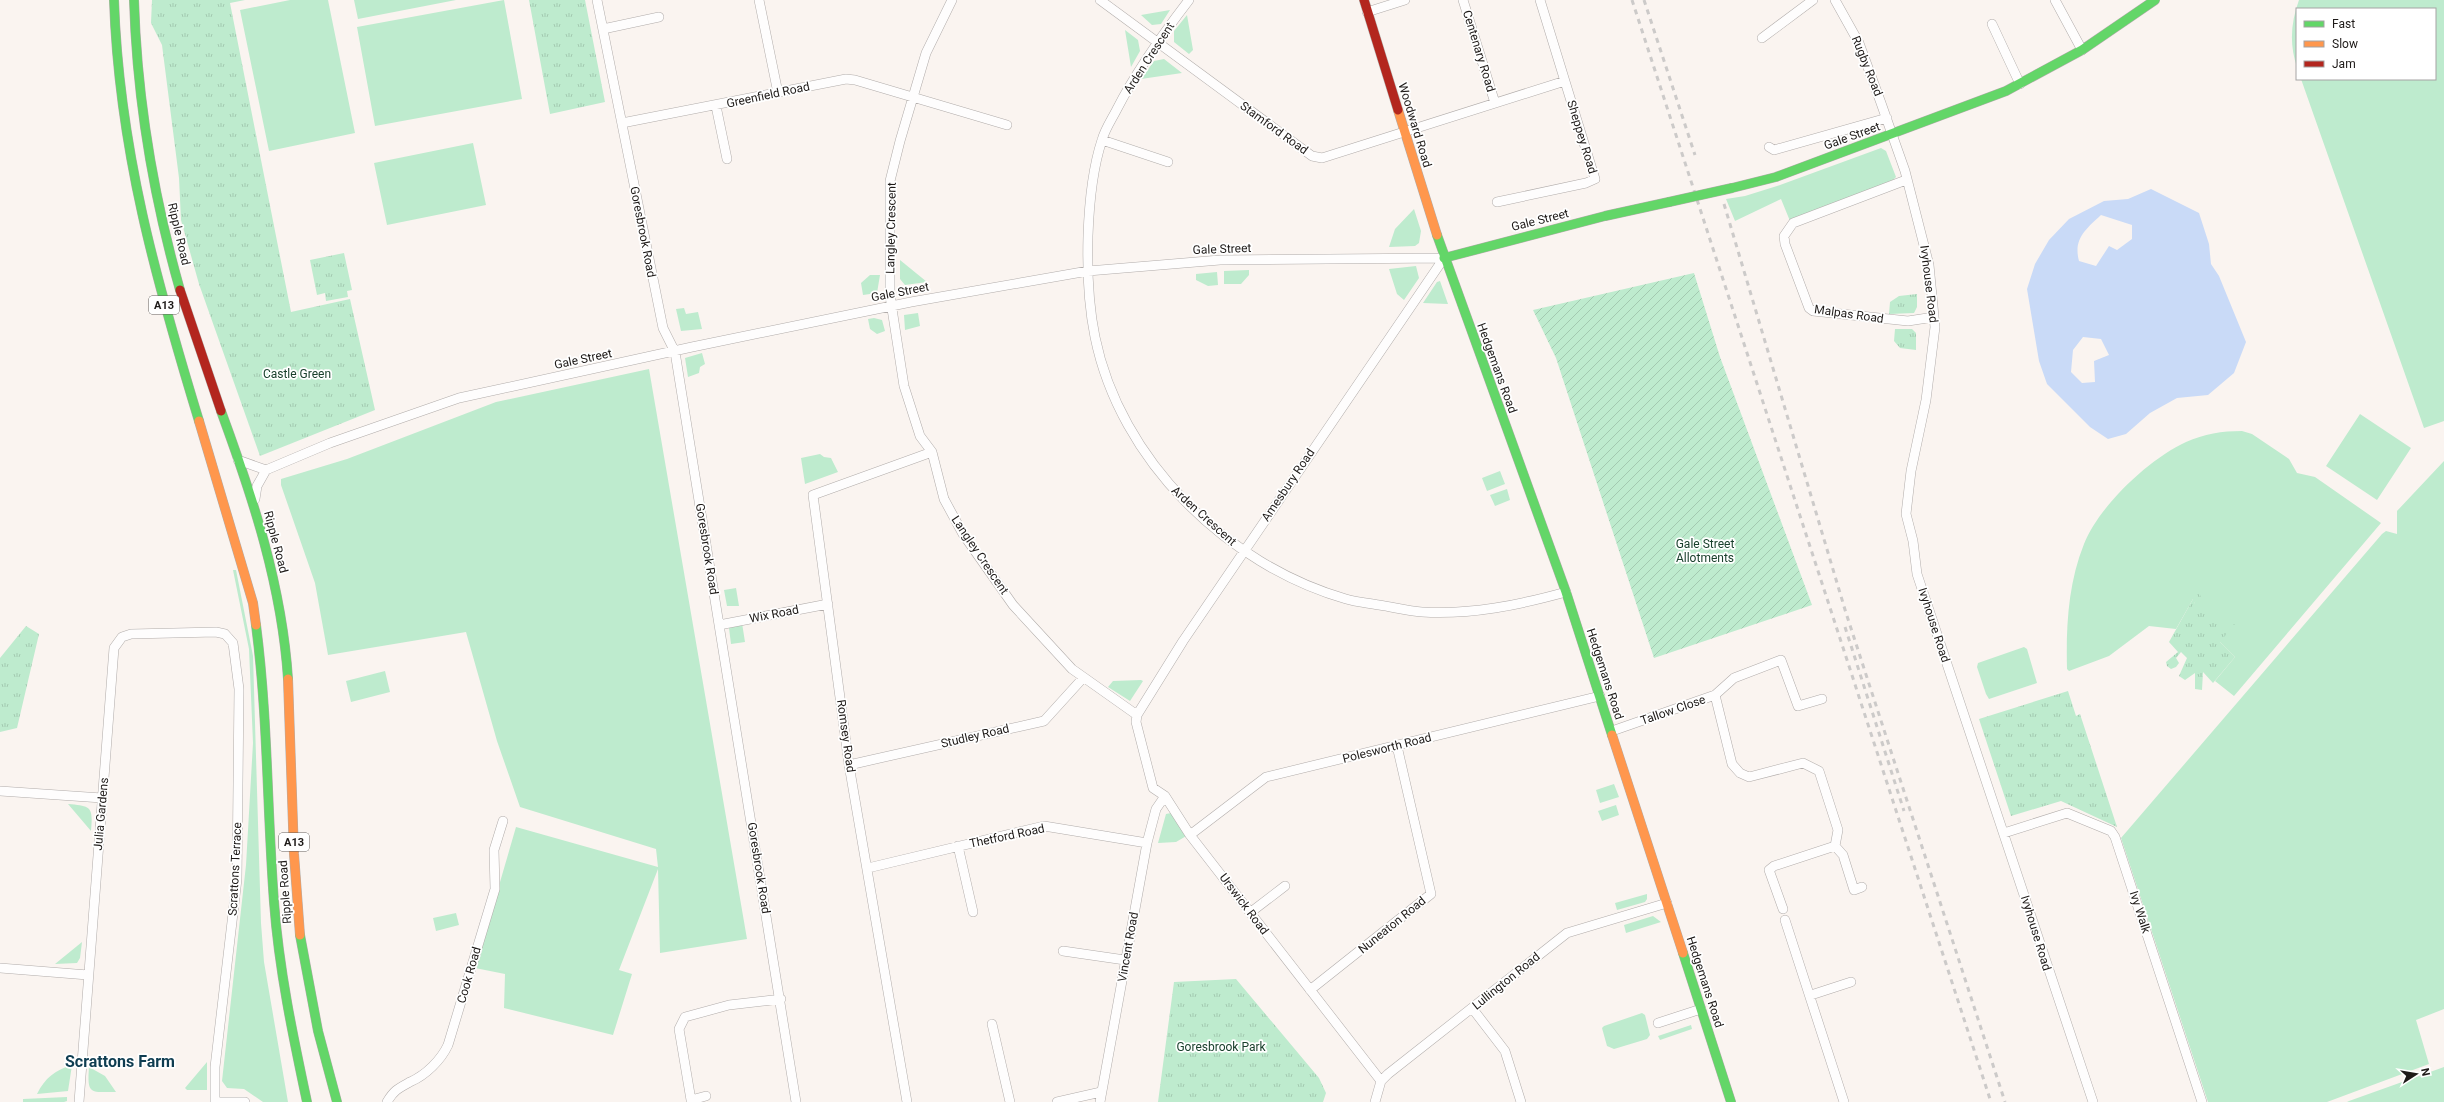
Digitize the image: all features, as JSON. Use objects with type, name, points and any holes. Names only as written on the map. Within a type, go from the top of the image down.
[{"type":"main road","name":"Ripple Road","points":[[114,0],[114,28],[120,104],[135,189],[160,292],[253,603],[259,641],[268,747],[274,902],[284,987],[307,1102]]},
{"type":"main road","name":"Ripple Road","points":[[134,0],[134,27],[144,116],[155,186],[178,286],[254,506],[264,537],[278,596],[291,707],[296,891],[301,944],[309,992],[331,1085],[337,1102]]},
{"type":"main road","name":"Woodward Road","points":[[1364,0],[1444,258]]},
{"type":"main road","name":"Gale Street","points":[[1444,258],[1605,216],[1776,177],[2020,84],[2082,50],[2155,0]]},
{"type":"main road","name":"Hedgemans Road","points":[[1444,258],[1566,592],[1731,1102]]},
{"type":"street","name":"Goresbrook Road","points":[[597,0],[663,328],[675,352],[781,999],[796,1102]]},
{"type":"street","points":[[759,0],[778,93]]},
{"type":"street","name":"Langley Crescent","points":[[952,0],[926,53],[890,181],[891,315],[904,386],[920,436],[932,452],[944,499],[963,534],[1013,605],[1083,678],[1137,715]]},
{"type":"street","name":"Stamford Road","points":[[1100,0],[1312,156],[1322,158],[1564,81]]},
{"type":"street","name":"Arden Crescent","points":[[1189,0],[1131,83],[1102,140],[1089,208],[1088,301],[1095,340],[1109,384],[1129,426],[1171,486],[1198,514],[1244,552],[1288,576],[1346,599],[1420,612],[1461,612],[1524,604],[1566,592]]},
{"type":"street","points":[[1367,12],[1405,0]]},
{"type":"street","name":"Centenary Road","points":[[1463,0],[1495,103]]},
{"type":"street","name":"Sheppey Road","points":[[1497,202],[1586,184],[1595,179],[1540,0]]},
{"type":"street","points":[[1762,38],[1813,0]]},
{"type":"street","name":"Rugby Road","points":[[1835,0],[1859,43],[1892,134]]},
{"type":"street","points":[[2055,0],[2082,50]]},
{"type":"street","points":[[603,29],[659,17]]},
{"type":"street","points":[[1992,24],[2020,84]]},
{"type":"street","name":"Greenfield Road","points":[[622,123],[716,106],[846,79],[1007,124]]},
{"type":"street","points":[[716,106],[727,159]]},
{"type":"street","name":"Gale Street","points":[[1769,147],[1774,150],[1887,118]]},
{"type":"street","name":"Ivyhouse Road","points":[[1892,134],[1905,171],[1906,180],[1929,265],[1935,327],[1926,400],[1911,471],[1906,514],[1913,541],[1917,574],[2092,1102]]},
{"type":"street","points":[[1102,140],[1168,162]]},
{"type":"street","name":"Malpas Road","points":[[1906,180],[1793,223],[1784,236],[1785,244],[1809,308],[1813,311],[1908,321],[1934,317]]},
{"type":"street","name":"Gale Street","points":[[266,470],[330,443],[459,398],[892,306],[1013,282],[1088,271],[1220,260],[1444,258]]},
{"type":"street","name":"Amesbury Road","points":[[1137,715],[1183,641],[1444,258]]},
{"type":"street","name":"Romsey Road","points":[[907,1102],[868,868],[849,765],[813,495],[932,452]]},
{"type":"street","points":[[238,460],[266,470],[258,486],[254,506]]},
{"type":"street","name":"Wix Road","points":[[719,625],[828,604]]},
{"type":"street","name":"Julia Gardens","points":[[79,1102],[114,648],[122,637],[131,634],[216,632],[229,637]]},
{"type":"street","name":"Scrattons Terrace","points":[[216,1102],[216,1060],[237,879],[239,689],[238,664],[233,643],[229,637]]},
{"type":"street","points":[[1715,696],[1734,678],[1781,660],[1798,706],[1822,699]]},
{"type":"street","name":"Studley Road","points":[[849,765],[1044,721],[1083,678]]},
{"type":"street","name":"Polesworth Road","points":[[1190,835],[1266,777],[1600,696]]},
{"type":"street","name":"Tallow Close","points":[[1612,731],[1715,696],[1732,764],[1740,773],[1749,777],[1803,762],[1819,771],[1838,830],[1835,846]]},
{"type":"street","name":"Urswick Road","points":[[1137,715],[1136,722],[1153,788],[1165,796],[1190,835],[1381,1081]]},
{"type":"street","name":"Nuneaton Road","points":[[1310,990],[1431,894],[1397,746]]},
{"type":"street","points":[[0,790],[102,798]]},
{"type":"street","name":"Vincent Road","points":[[1100,1102],[1147,843],[1156,809],[1165,796]]},
{"type":"street","name":"Ivy Walk","points":[[2004,834],[2067,813],[2111,831],[2116,837],[2202,1102]]},
{"type":"street","name":"Cook Road","points":[[387,1102],[400,1086],[411,1082],[436,1063],[448,1045],[494,888],[494,850],[503,821]]},
{"type":"street","name":"Thetford Road","points":[[868,868],[1044,826],[1147,843]]},
{"type":"street","points":[[958,846],[974,912]]},
{"type":"street","points":[[1783,909],[1769,870],[1774,866],[1835,846],[1843,855],[1854,890],[1862,888]]},
{"type":"street","points":[[1251,912],[1285,886]]},
{"type":"street","name":"Lullington Road","points":[[1381,1081],[1567,933],[1667,903]]},
{"type":"street","points":[[1785,920],[1811,995],[1844,1102]]},
{"type":"street","points":[[1063,950],[1125,960]]},
{"type":"street","points":[[0,968],[88,975]]},
{"type":"street","points":[[1811,995],[1851,982]]},
{"type":"street","points":[[706,1096],[691,1100],[678,1029],[684,1016],[729,1005],[781,999]]},
{"type":"street","points":[[1472,1008],[1505,1051],[1521,1102]]},
{"type":"street","points":[[1658,1023],[1701,1009]]},
{"type":"street","points":[[992,1024],[1010,1102]]},
{"type":"street","points":[[1375,1102],[1381,1081]]},
{"type":"street","points":[[1056,1102],[1102,1092]]},
{"type":"street","points":[[216,1102],[245,1102]]},
{"type":"green space","name":"Castle Green","points":[[152,0],[245,0],[230,3],[291,312],[350,299],[375,410],[260,456],[199,284],[181,220],[179,178],[162,45],[151,23]]},
{"type":"green space","points":[[290,0],[328,0],[355,133],[269,151],[240,10]]},
{"type":"green space","points":[[354,0],[456,0],[358,19]]},
{"type":"green space","points":[[504,0],[522,99],[375,126],[357,27]]},
{"type":"green space","points":[[529,0],[585,0],[605,102],[550,114]]},
{"type":"green space","points":[[2299,0],[2444,0],[2444,421],[2424,428],[2301,80],[2436,80],[2436,8],[2297,8]]},
{"type":"green space","points":[[1170,10],[1161,24],[1152,25],[1141,15]]},
{"type":"green space","points":[[2296,10],[2296,64],[2292,41]]},
{"type":"green space","points":[[1187,15],[1193,50],[1189,54],[1174,42],[1174,31]]},
{"type":"green space","points":[[1125,30],[1138,40],[1140,51],[1131,67]]},
{"type":"green space","points":[[1164,59],[1182,73],[1141,79],[1154,61]]},
{"type":"green space","points":[[473,143],[486,205],[387,225],[374,163]]},
{"type":"green space","points":[[1881,148],[1886,151],[1896,177],[1890,183],[1790,221],[1781,199],[1735,221],[1726,199],[1745,196],[1777,186]]},
{"type":"green space","points":[[1414,209],[1421,231],[1419,243],[1415,246],[1389,247],[1395,229]]},
{"type":"green space","points":[[344,253],[352,290],[347,291],[348,297],[326,301],[325,293],[317,295],[310,260]]},
{"type":"green space","points":[[900,260],[927,282],[905,285],[900,279]]},
{"type":"green space","points":[[1416,266],[1419,278],[1404,300],[1397,294],[1389,269]]},
{"type":"green space","points":[[1249,270],[1249,275],[1241,284],[1224,284],[1224,271]]},
{"type":"green space","points":[[1217,272],[1218,285],[1208,286],[1196,280],[1196,274]]},
{"type":"green space","name":"Gale Street Allotments","points":[[1694,273],[1720,357],[1812,605],[1654,658],[1556,358],[1533,310]]},
{"type":"green space","points":[[870,275],[880,275],[877,293],[863,295],[861,283]]},
{"type":"green space","points":[[1440,281],[1448,304],[1423,303],[1437,282]]},
{"type":"green space","points":[[1917,294],[1917,307],[1914,313],[1889,314],[1890,302],[1899,296]]},
{"type":"green space","points":[[684,308],[686,314],[698,312],[702,329],[681,331],[676,309]]},
{"type":"green space","points":[[918,313],[920,326],[905,330],[904,315]]},
{"type":"green space","points":[[874,318],[882,320],[885,331],[877,334],[870,329],[868,319]]},
{"type":"green space","points":[[1895,329],[1912,329],[1916,333],[1916,350],[1900,348],[1894,341]]},
{"type":"green space","points":[[702,353],[705,364],[700,367],[699,373],[688,377],[685,358]]},
{"type":"green space","points":[[649,369],[747,939],[660,953],[658,869],[619,970],[632,974],[613,1035],[504,1008],[505,974],[475,968],[516,827],[658,867],[656,849],[520,807],[497,741],[466,632],[328,655],[315,583],[281,485],[281,479],[347,459],[496,402]]},
{"type":"green space","points":[[2360,414],[2411,448],[2377,500],[2326,466]]},
{"type":"green space","points":[[2242,431],[2252,434],[2289,459],[2297,473],[2315,477],[2381,523],[2234,696],[2215,681],[2235,657],[2220,642],[2194,603],[2196,600],[2193,599],[2176,629],[2149,626],[2109,656],[2069,671],[2067,669],[2067,637],[2069,606],[2074,574],[2084,544],[2091,529],[2101,514],[2141,472],[2172,450],[2186,442],[2206,435],[2220,432]]},
{"type":"green space","points":[[820,454],[824,457],[831,458],[838,472],[805,484],[801,458]]},
{"type":"green space","points":[[2444,461],[2444,1009],[2416,1020],[2429,1064],[2327,1102],[2208,1102],[2121,838],[2382,534],[2386,531],[2397,534],[2397,511]]},
{"type":"green space","points":[[1500,471],[1505,484],[1487,491],[1482,478]]},
{"type":"green space","points":[[1507,489],[1510,500],[1495,506],[1490,495]]},
{"type":"green space","points":[[233,570],[236,570],[253,656],[261,923],[264,962],[288,1102],[263,1102],[244,1089],[227,1088],[222,1081],[246,865],[253,743],[249,649]]},
{"type":"green space","points":[[736,588],[739,606],[727,606],[724,590]]},
{"type":"green space","points":[[2193,592],[2199,592],[2201,597],[2194,603],[2235,624],[2220,642],[2235,657],[2213,683],[2203,672],[2202,690],[2195,689],[2195,673],[2185,680],[2179,676],[2187,658],[2181,652],[2176,658],[2179,663],[2176,667],[2171,669],[2167,666],[2166,662],[2178,652],[2169,642],[2193,599]]},
{"type":"green space","points":[[742,623],[745,642],[731,644],[729,628]]},
{"type":"green space","points":[[26,626],[39,634],[17,728],[0,732],[0,658]]},
{"type":"green space","points":[[2024,647],[2027,649],[2037,683],[1989,699],[1977,667],[1978,663]]},
{"type":"green space","points":[[385,671],[390,692],[351,702],[346,681]]},
{"type":"green space","points":[[1113,681],[1143,681],[1130,701],[1108,687]]},
{"type":"green space","points":[[2068,691],[2076,716],[2080,714],[2117,827],[2061,801],[2011,816],[1979,719]]},
{"type":"green space","points":[[1614,784],[1619,797],[1600,803],[1596,790]]},
{"type":"green space","points":[[68,804],[82,806],[89,809],[92,817],[91,831]]},
{"type":"green space","points":[[1616,805],[1619,815],[1602,821],[1598,811]]},
{"type":"green space","points":[[1171,813],[1188,835],[1176,842],[1158,843],[1166,814]]},
{"type":"green space","points":[[1647,894],[1647,899],[1645,902],[1617,910],[1615,903]]},
{"type":"green space","points":[[456,913],[459,925],[436,931],[433,918]]},
{"type":"green space","points":[[1653,916],[1661,922],[1626,933],[1624,925]]},
{"type":"green space","points":[[82,942],[80,958],[77,963],[55,964]]},
{"type":"green space","name":"Goresbrook Park","points":[[1236,979],[1319,1078],[1326,1093],[1323,1102],[1158,1102],[1174,982]]},
{"type":"green space","points":[[1642,1013],[1645,1015],[1650,1035],[1647,1039],[1614,1049],[1607,1046],[1602,1028],[1604,1026]]},
{"type":"green space","points":[[1691,1025],[1692,1029],[1660,1040],[1658,1036]]},
{"type":"green space","points":[[207,1062],[207,1090],[187,1090],[185,1088]]},
{"type":"green space","points":[[72,1065],[68,1091],[37,1094],[43,1083],[51,1075],[60,1069]]},
{"type":"green space","points":[[89,1067],[105,1076],[116,1092],[101,1092],[92,1090],[89,1083]]},
{"type":"green space","points":[[2444,1067],[2444,1102],[2347,1102],[2349,1101]]},
{"type":"green space","points":[[67,1097],[67,1101],[64,1102],[23,1102],[23,1099]]},
{"type":"water","points":[[2151,189],[2199,213],[2209,244],[2211,264],[2219,276],[2246,342],[2234,373],[2208,395],[2177,398],[2150,413],[2126,434],[2108,439],[2090,427],[2047,384],[2039,361],[2027,289],[2035,264],[2049,240],[2069,219],[2104,201],[2128,199]],"holes":[[[2101,215],[2132,225],[2132,239],[2117,250],[2109,246],[2096,266],[2079,261],[2078,246],[2082,235]],[[2083,337],[2101,339],[2109,355],[2094,361],[2095,382],[2082,383],[2071,372],[2073,350]]]},
{"type":"railway","points":[[1632,0],[1991,1102]]},
{"type":"railway","points":[[1644,0],[1695,155]]},
{"type":"railway","points":[[1724,204],[1846,613],[2005,1102]]},
{"type":"railway","points":[[1845,627],[1904,811]]},
{"type":"traffic: fast","points":[[114,0],[117,55],[123,109],[142,214],[168,317],[199,421]]},
{"type":"traffic: fast","points":[[134,0],[139,74],[148,146],[154,183],[170,254],[180,290]]},
{"type":"traffic: fast","points":[[1732,188],[1776,177],[2006,91],[2082,50],[2155,0]]},
{"type":"traffic: fast","points":[[1669,202],[1732,188]]},
{"type":"traffic: fast","points":[[1444,258],[1605,216],[1669,202]]},
{"type":"traffic: fast","points":[[1437,235],[1566,592],[1612,735]]},
{"type":"traffic: fast","points":[[221,411],[255,510],[273,576],[285,644],[288,679]]},
{"type":"traffic: fast","points":[[256,625],[263,694],[276,927],[287,1003],[307,1102]]},
{"type":"traffic: fast","points":[[300,935],[318,1031],[337,1102]]},
{"type":"traffic: fast","points":[[1683,953],[1731,1102]]},
{"type":"traffic: slow","points":[[1398,110],[1437,235]]},
{"type":"traffic: slow","points":[[199,421],[253,603],[256,625]]},
{"type":"traffic: slow","points":[[288,679],[294,854],[300,935]]},
{"type":"traffic: slow","points":[[1612,735],[1683,953]]},
{"type":"traffic: jam","points":[[1364,0],[1398,110]]},
{"type":"traffic: jam","points":[[180,290],[221,411]]},
{"type":"district","name":"Scrattons Farm","points":[[120,1061]]}]
